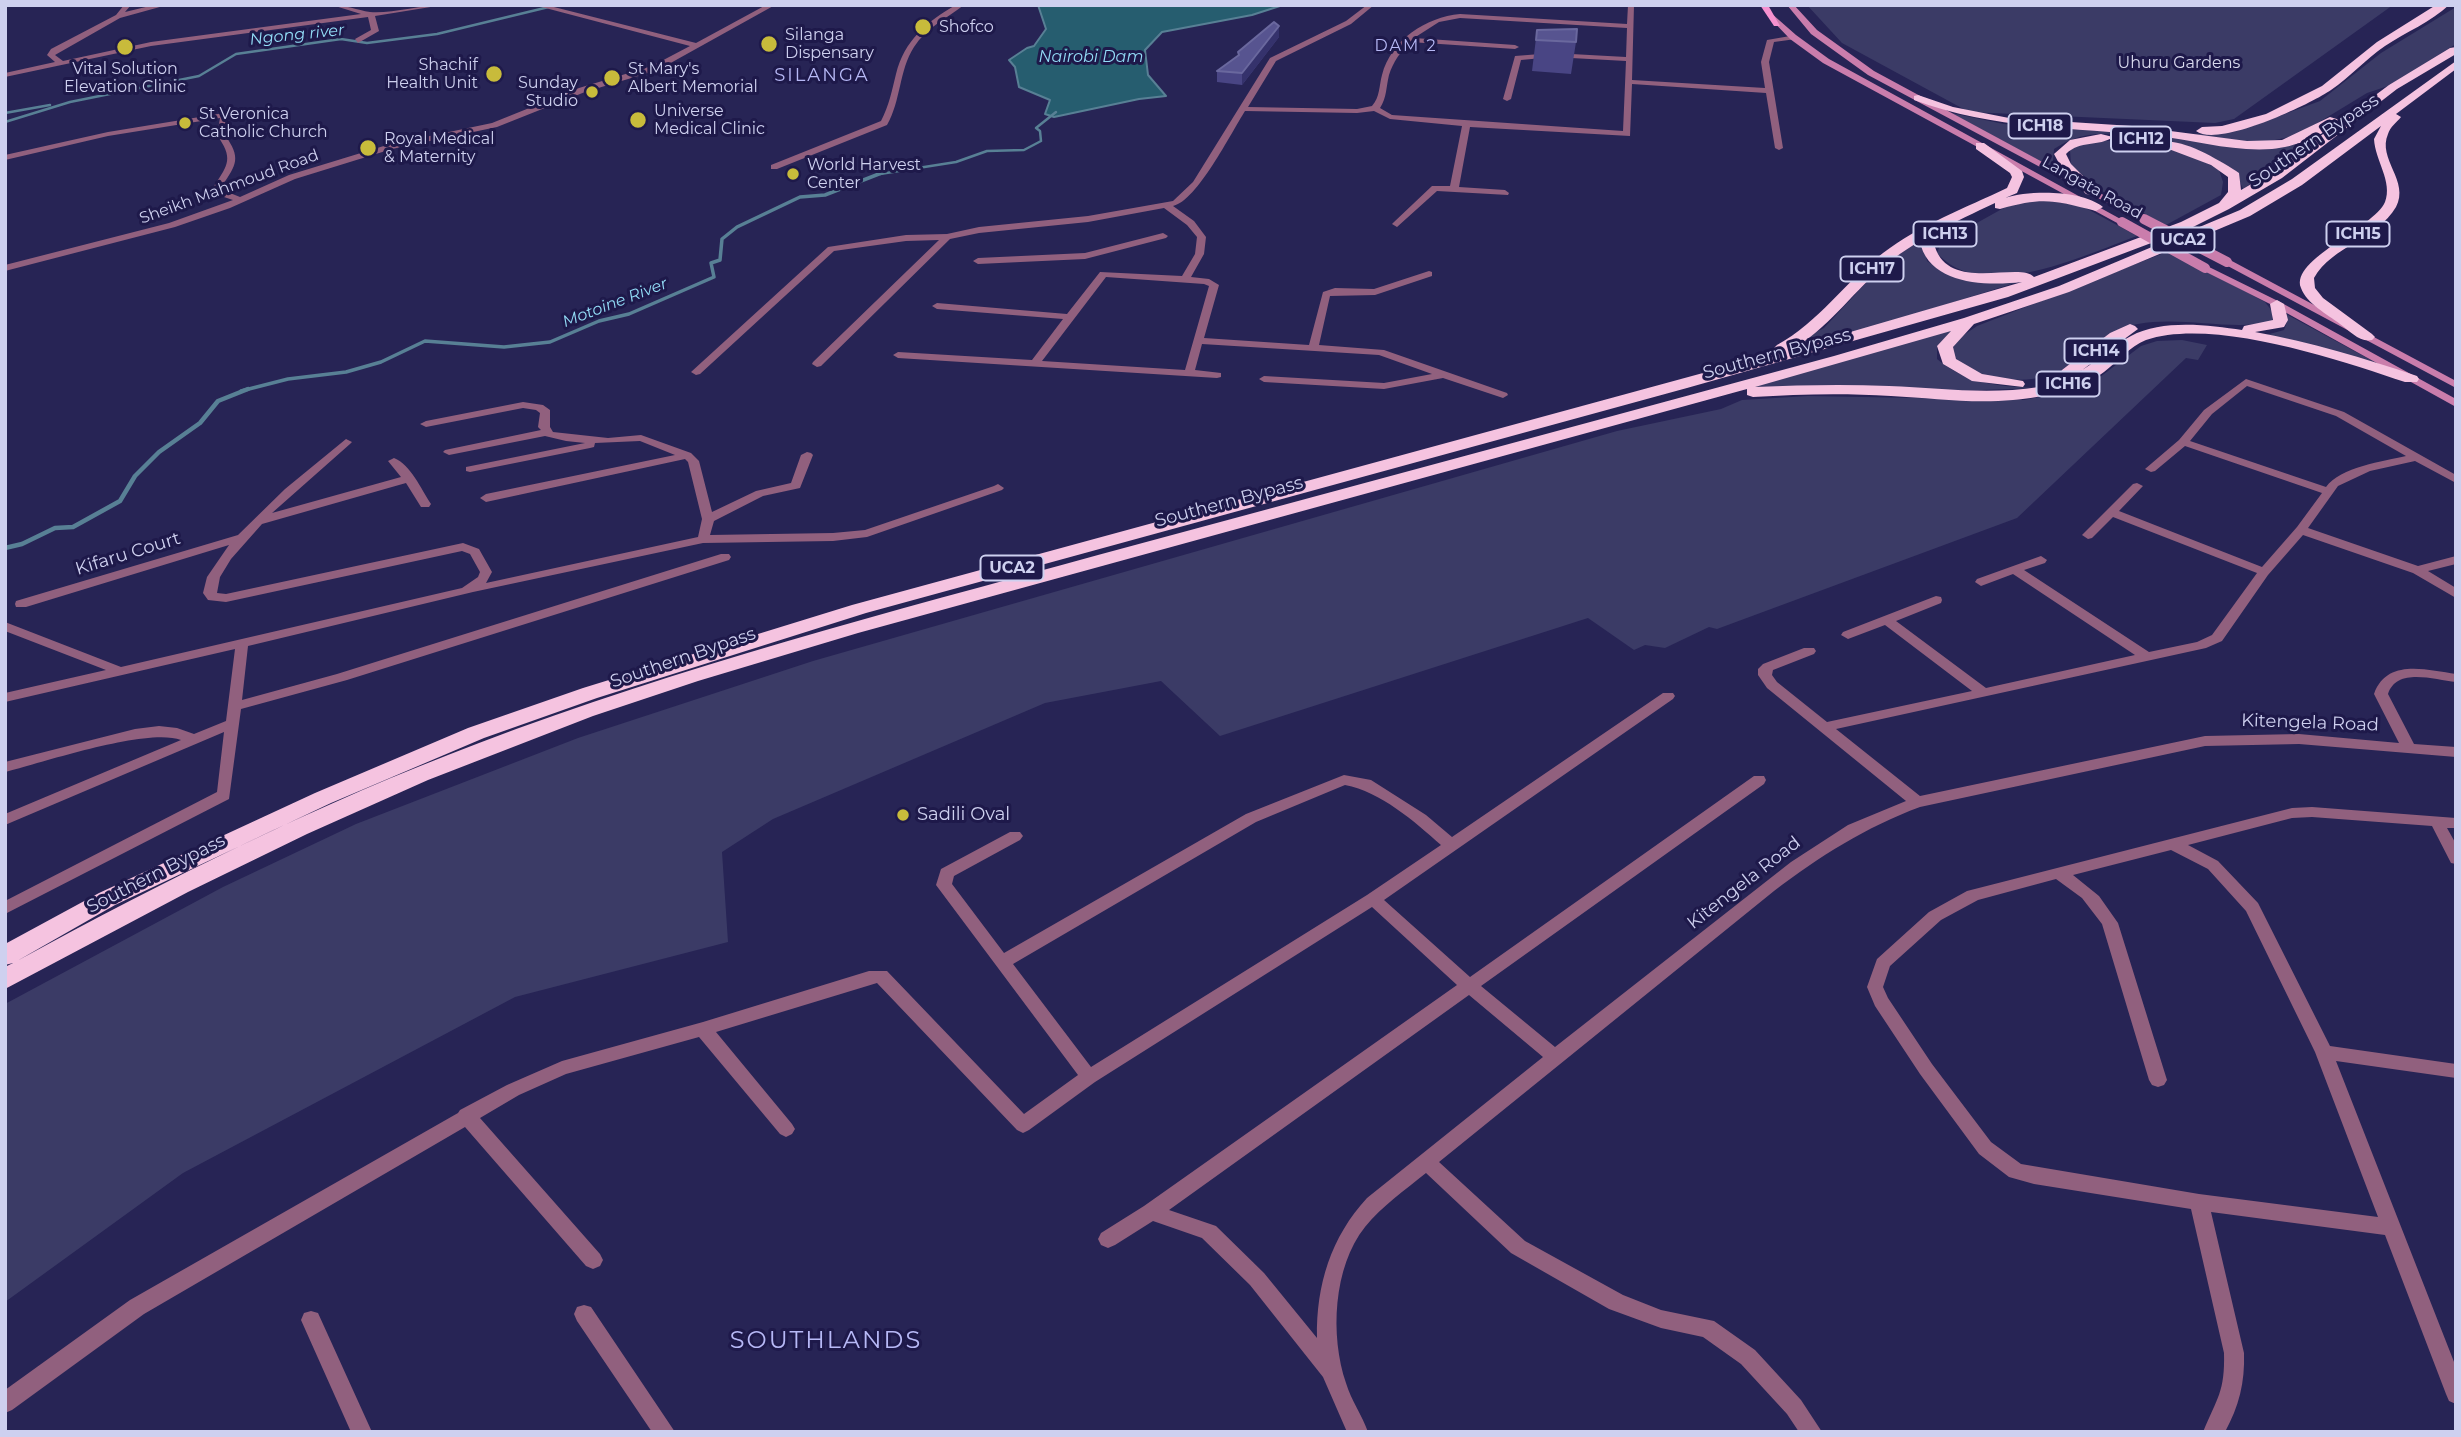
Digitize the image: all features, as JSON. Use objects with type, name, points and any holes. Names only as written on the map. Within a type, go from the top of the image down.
[{"type":"highway","points":[[2165,133],[2222,130],[2270,117],[2326,88],[2381,44],[2444,5]]},
{"type":"highway","name":"Southern Bypass","points":[[5,956],[107,899],[323,798],[476,733],[590,693],[859,609],[1681,385],[2003,294],[2186,225],[2224,205],[2277,175],[2393,87],[2456,49]]},
{"type":"highway","name":"Southern Bypass","points":[[5,979],[102,925],[248,852],[482,750],[674,683],[879,620],[1969,321],[2064,289],[2245,213],[2297,182],[2456,64]]},
{"type":"highway","name":"ICH18","points":[[1919,98],[1955,112],[1999,122],[2146,131],[2244,144],[2291,142],[2393,87]]},
{"type":"highway","name":"ICH15","points":[[2367,337],[2318,301],[2308,289],[2307,281],[2310,272],[2321,261],[2389,207],[2395,188],[2381,152],[2380,138],[2405,104]]},
{"type":"highway","points":[[2119,138],[2146,131]]},
{"type":"highway","name":"ICH12","points":[[2091,191],[2066,166],[2060,154],[2062,150],[2087,139],[2146,139],[2186,148],[2225,168],[2234,176],[2237,187],[2224,205]]},
{"type":"highway","name":"ICH17","points":[[1681,385],[1796,341],[1809,332],[1858,281],[1890,254],[2012,190],[2018,177],[2016,171],[1980,146]]},
{"type":"highway","name":"ICH13","points":[[2054,273],[1999,280],[1965,276],[1938,264],[1931,257],[1928,246],[1934,240],[2022,196],[2052,196],[2096,207]]},
{"type":"highway","name":"ICH14","points":[[1969,321],[1945,346],[1949,360],[1978,378],[2011,384],[2032,384],[2062,376],[2081,365],[2115,336],[2130,329],[2168,324],[2262,329],[2279,324],[2281,320],[2277,304]]},
{"type":"highway","name":"ICH16","points":[[1706,395],[1812,389],[1969,396],[2030,393],[2060,387],[2081,378],[2102,366],[2133,341],[2173,331],[2232,334],[2297,345],[2339,354],[2411,379]]},
{"type":"main road","points":[[1763,5],[1777,24]]},
{"type":"main road","name":"Langata Road","points":[[1790,5],[1814,32],[1838,52],[2091,191],[2456,385]]},
{"type":"main road","name":"Langata Road","points":[[1777,24],[1826,61],[2205,268],[2277,304],[2456,404]]},
{"type":"street","points":[[118,16],[128,5]]},
{"type":"street","points":[[60,62],[51,55],[54,51],[118,16],[164,5]]},
{"type":"street","points":[[334,5],[371,14]]},
{"type":"street","points":[[5,75],[151,44],[440,5]]},
{"type":"street","points":[[537,5],[698,46]]},
{"type":"street","name":"Sheikh Mahmoud Road","points":[[5,268],[140,235],[197,217],[317,169],[390,148],[494,125],[582,90],[647,71],[772,5]]},
{"type":"street","points":[[774,167],[884,124],[893,109],[905,54],[946,13],[961,5]]},
{"type":"street","points":[[696,372],[831,249],[906,238],[947,237],[979,230],[1088,219],[1168,207],[1183,199],[1196,184],[1273,60],[1287,50],[1355,20],[1371,5]]},
{"type":"street","points":[[1242,109],[1357,111],[1375,108],[1390,117],[1627,134],[1628,26],[1631,5]]},
{"type":"street","points":[[359,40],[375,32],[371,14]]},
{"type":"street","points":[[1375,108],[1380,102],[1390,62],[1421,27],[1438,15],[1628,26]]},
{"type":"street","points":[[1779,148],[1765,62],[1770,42],[1775,38],[1793,37]]},
{"type":"street","points":[[1411,40],[1515,47]]},
{"type":"street","points":[[1507,99],[1518,58],[1553,55],[1629,59]]},
{"type":"street","points":[[1629,82],[1769,91]]},
{"type":"street","points":[[5,158],[108,134],[224,115],[221,135],[233,153],[234,160],[218,186],[221,193],[240,200]]},
{"type":"street","points":[[1454,189],[1467,128],[1465,124]]},
{"type":"street","points":[[1397,224],[1431,190],[1505,193]]},
{"type":"street","points":[[1168,207],[1201,232],[1203,239],[1195,265],[1185,279]]},
{"type":"street","points":[[1034,364],[1069,317],[1094,265],[1163,236]]},
{"type":"street","points":[[817,364],[947,237]]},
{"type":"street","points":[[978,261],[1094,265],[1206,281],[1215,288],[1189,373]]},
{"type":"street","points":[[1314,346],[1326,294],[1335,291],[1370,293],[1429,274]]},
{"type":"street","points":[[937,306],[1069,317]]},
{"type":"street","points":[[1199,341],[1380,352],[1503,395]]},
{"type":"street","points":[[898,355],[1217,375]]},
{"type":"street","points":[[1264,379],[1384,386],[1446,374]]},
{"type":"street","points":[[2151,469],[2183,442],[2208,412],[2246,382],[2340,414],[2456,480]]},
{"type":"street","points":[[426,424],[523,405],[539,407],[547,412],[544,427],[547,432]]},
{"type":"street","points":[[449,452],[547,432],[566,438],[608,441]]},
{"type":"street","points":[[470,469],[608,441],[641,438],[687,455],[693,461],[708,519],[702,539]]},
{"type":"street","points":[[346,442],[286,492],[245,536],[215,572],[208,585],[209,593],[214,597],[226,598],[463,547],[475,552],[486,572],[483,579],[466,591]]},
{"type":"street","points":[[2183,442],[2327,491]]},
{"type":"street","points":[[708,519],[760,493],[796,486],[807,454]]},
{"type":"street","points":[[486,498],[687,455]]},
{"type":"street","points":[[1825,727],[2148,658],[2201,645],[2217,638],[2264,572],[2301,530],[2334,484],[2355,472],[2415,458]]},
{"type":"street","points":[[394,461],[410,478],[425,504]]},
{"type":"street","points":[[258,522],[410,478]]},
{"type":"street","points":[[2088,535],[2137,486]]},
{"type":"street","points":[[5,698],[702,539],[833,537],[867,533],[998,488]]},
{"type":"street","points":[[2111,512],[2264,572]]},
{"type":"street","points":[[2301,530],[2417,570],[2456,594]]},
{"type":"street","name":"Kifaru Court","points":[[21,604],[245,536]]},
{"type":"street","points":[[233,707],[342,677],[725,557]]},
{"type":"street","points":[[1981,582],[2041,560]]},
{"type":"street","points":[[2417,570],[2456,560]]},
{"type":"street","points":[[2015,570],[2148,658]]},
{"type":"street","points":[[1848,635],[1936,600]]},
{"type":"street","points":[[1887,620],[1983,693]]},
{"type":"street","points":[[9,630],[120,671]]},
{"type":"street","points":[[5,908],[224,795],[242,643]]},
{"type":"street","points":[[1809,651],[1765,668],[1765,676],[1772,685],[1917,802]]},
{"type":"street","points":[[2408,746],[2381,694],[2384,682],[2390,676],[2407,674],[2456,678]]},
{"type":"street","points":[[5,1403],[137,1307],[513,1090],[562,1068],[703,1029],[869,977],[880,976],[1023,1125],[1089,1077],[1373,899],[1668,696]]},
{"type":"street","points":[[5,820],[232,724]]},
{"type":"street","points":[[5,767],[135,734],[168,732],[193,739]]},
{"type":"street","name":"Kitengela Road","points":[[1358,1432],[1345,1408],[1332,1372],[1328,1309],[1336,1264],[1353,1228],[1374,1204],[1554,1056],[1819,848],[1887,811],[1917,802],[2205,741],[2298,739],[2456,752]]},
{"type":"street","points":[[1002,962],[1251,818],[1344,780],[1366,784],[1421,819],[1451,845]]},
{"type":"street","points":[[1108,1239],[1151,1212],[1759,780]]},
{"type":"street","points":[[2391,1227],[2199,1202],[2016,1171],[1984,1148],[1926,1069],[1881,1001],[1875,986],[1883,963],[1935,916],[1973,895],[2292,813],[2312,812],[2456,823]]},
{"type":"street","points":[[2437,822],[2456,859]]},
{"type":"street","points":[[1015,836],[947,873],[943,879],[944,885],[1089,1077]]},
{"type":"street","points":[[2173,844],[2213,865],[2252,907],[2324,1052],[2456,1394]]},
{"type":"street","points":[[2058,873],[2087,891],[2100,905],[2110,923],[2158,1080]]},
{"type":"street","points":[[1373,899],[1470,987],[1554,1056]]},
{"type":"street","points":[[703,1029],[786,1129]]},
{"type":"street","points":[[2324,1052],[2456,1072]]},
{"type":"street","points":[[466,1115],[593,1260]]},
{"type":"street","points":[[1426,1163],[1518,1247],[1616,1302],[1661,1319],[1707,1328],[1748,1357],[1794,1407],[1812,1432]]},
{"type":"street","points":[[2199,1202],[2234,1353],[2235,1378],[2231,1401],[2213,1432]]},
{"type":"street","points":[[1151,1212],[1209,1232],[1256,1279],[1332,1372]]},
{"type":"street","points":[[584,1314],[665,1432]]},
{"type":"street","points":[[311,1320],[362,1432]]},
{"type":"green space","name":"Uhuru Gardens","points":[[1807,5],[2393,5],[2234,119],[2215,123],[1969,112],[1842,43]]},
{"type":"green space","points":[[2456,7],[2456,44],[2388,86],[2367,93],[2298,135],[2261,143],[2186,134],[2218,133],[2255,125],[2320,101],[2381,53]]},
{"type":"green space","points":[[1951,113],[2004,124],[2109,130],[2264,148],[2285,147],[2314,139],[2243,189],[2234,174],[2219,161],[2199,151],[2152,138],[2089,135],[2070,140],[2054,149],[2053,161],[2072,178]]},
{"type":"green space","points":[[2102,141],[2163,146],[2205,162],[2219,170],[2223,182],[2221,195],[2166,225],[2100,190],[2071,165],[2070,150],[2081,144]]},
{"type":"green space","points":[[2030,198],[2082,206],[2137,236],[2063,263],[2007,275],[1980,275],[1957,268],[1937,253],[1941,243],[2009,205]]},
{"type":"green space","points":[[1913,244],[1924,246],[1927,261],[1951,275],[2018,282],[1861,331],[1783,349],[1824,328],[1878,270]]},
{"type":"green space","points":[[2169,251],[2265,302],[2272,311],[2272,322],[2239,325],[2155,322],[2127,326],[2102,340],[2062,371],[2042,378],[2020,380],[1988,376],[1966,368],[1951,350],[1958,339],[1977,326]]},
{"type":"green space","points":[[2286,314],[2380,365],[2266,335],[2284,330]]},
{"type":"green space","points":[[1953,330],[1937,346],[1937,359],[1948,367],[1983,382],[2035,388],[1955,391],[1796,386],[1736,389]]},
{"type":"green space","points":[[2182,340],[2207,345],[2198,360],[2186,358],[2017,518],[1717,629],[1709,627],[1665,648],[1645,645],[1634,650],[1588,618],[1220,736],[1161,681],[1045,703],[773,819],[722,852],[728,942],[515,997],[183,1173],[5,1302],[5,1004],[223,887],[356,824],[578,738],[813,661],[1617,431],[1721,409],[1742,400],[1808,396],[2024,400],[2079,389],[2100,377],[2141,346],[2157,341]]},
{"type":"water","name":"Nairobi Dam","points":[[1038,5],[1283,5],[1252,15],[1162,32],[1145,50],[1148,75],[1166,96],[1054,117],[1045,114],[1050,100],[1019,87],[1015,67],[1009,60],[1034,46],[1046,29]]},
{"type":"building","points":[[1274,22],[1279,26],[1242,73],[1217,71],[1239,55],[1238,52]]},
{"type":"building","points":[[1577,29],[1576,42],[1536,40],[1537,30]]},
{"type":"waterway","name":"Ngong river","points":[[5,122],[70,102],[199,76],[236,54],[341,39],[367,43],[437,34],[557,5]]},
{"type":"waterway","points":[[5,113],[50,105]]},
{"type":"waterway","name":"Motoine River","points":[[880,174],[956,162],[987,151],[1024,150],[1041,141],[1040,131],[1036,128],[1056,112]]},
{"type":"waterway","name":"Motoine River","points":[[247,390],[288,379],[346,372],[381,362],[425,341],[504,347],[550,342],[599,321],[629,314],[714,277],[711,263],[720,260],[722,239],[737,227],[800,197],[825,195],[884,172]]},
{"type":"waterway","name":"Motoine River","points":[[5,548],[22,544],[55,528],[73,527],[120,501],[135,476],[159,452],[200,423],[218,401],[247,390]]},
{"type":"waterway","name":"Motoine River","points":[[241,391],[247,390]]},
{"type":"place","name":"Shofco","points":[[923,27]]},
{"type":"place","name":"Silanga Dispensary","points":[[769,44]]},
{"type":"place","name":"Vital Solution Elevation Clinic","points":[[125,47]]},
{"type":"place","name":"Shachif Health Unit","points":[[494,74]]},
{"type":"place","name":"St Mary's Albert Memorial","points":[[612,78]]},
{"type":"place","name":"Sunday Studio","points":[[592,92]]},
{"type":"place","name":"Universe Medical Clinic","points":[[638,120]]},
{"type":"place","name":"St Veronica Catholic Church","points":[[185,123]]},
{"type":"place","name":"Royal Medical & Maternity","points":[[368,148]]},
{"type":"place","name":"World Harvest Center","points":[[793,174]]},
{"type":"place","name":"Sadili Oval","points":[[903,815]]},
{"type":"district","name":"DAM 2","points":[[1406,46]]},
{"type":"district","name":"SILANGA","points":[[822,76]]},
{"type":"district","name":"SOUTHLANDS","points":[[826,1341]]}]
